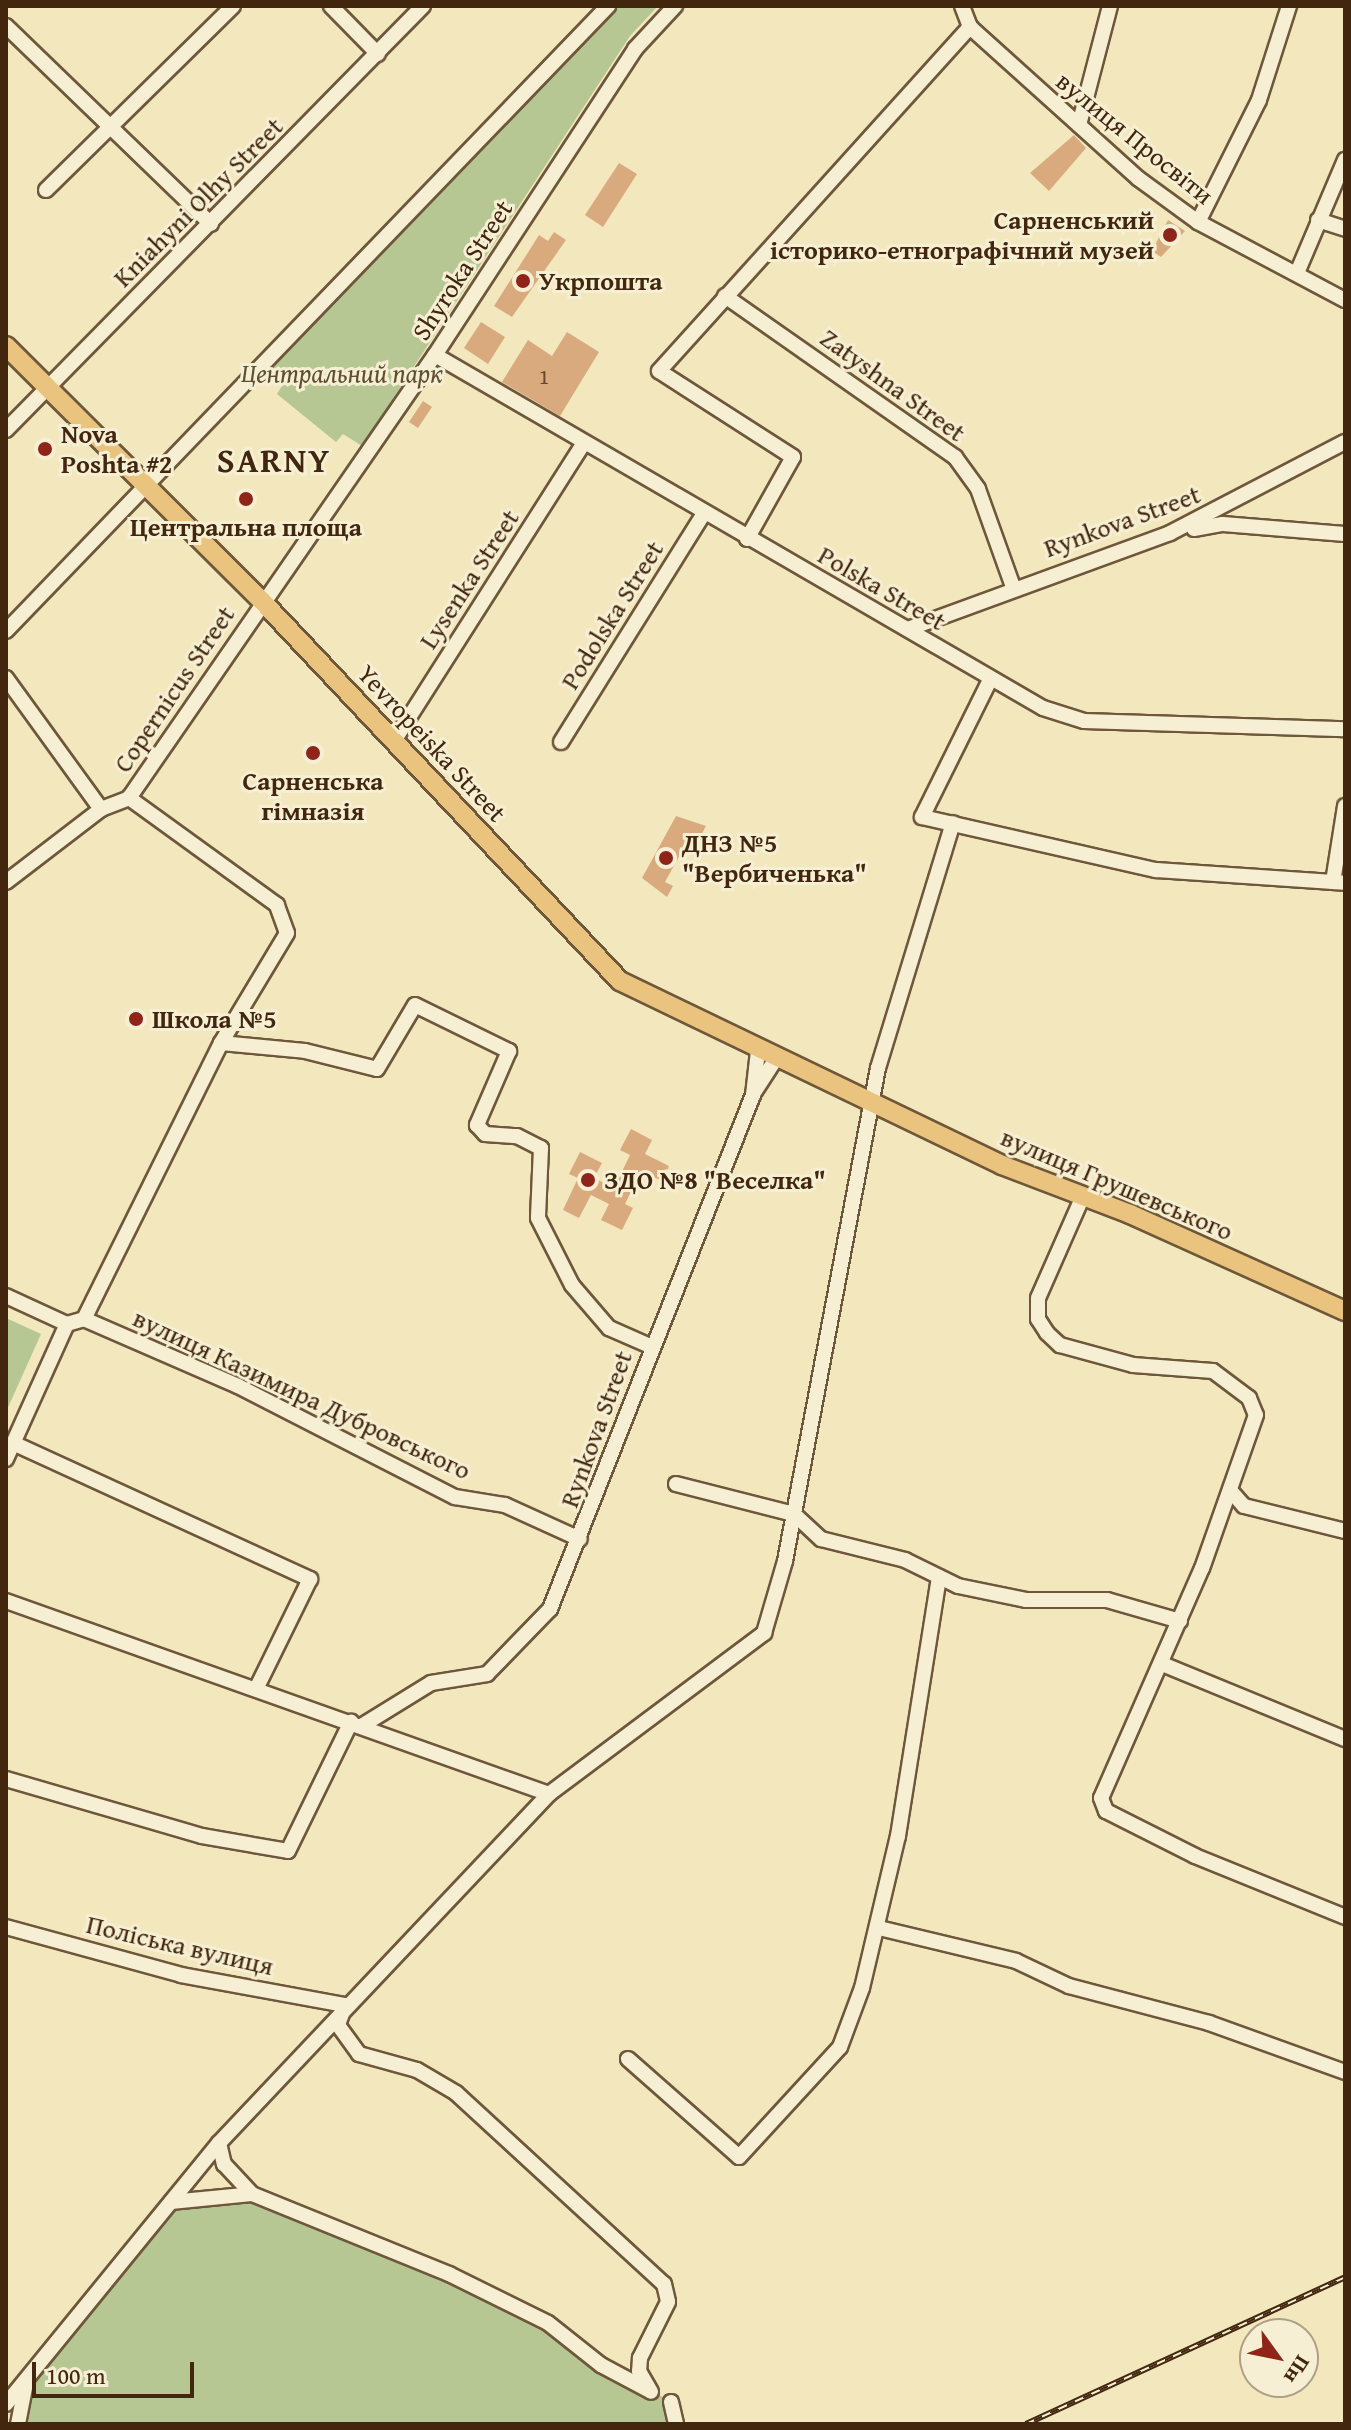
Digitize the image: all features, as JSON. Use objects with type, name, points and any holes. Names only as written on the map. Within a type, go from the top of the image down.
[{"type":"main road","name":"Yevropeiska Street","points":[[6,346],[262,601],[620,981],[758,1051],[872,1101]]},
{"type":"main road","name":"вулиця Грушевського","points":[[872,1101],[989,1159],[1083,1196],[1345,1311]]},
{"type":"street","points":[[46,190],[233,6]]},
{"type":"street","points":[[331,6],[378,54]]},
{"type":"street","name":"Kniahyni Olhy Street","points":[[6,430],[423,6]]},
{"type":"street","points":[[6,631],[608,6]]},
{"type":"street","name":"Shyroka Street","points":[[262,601],[435,355],[635,49],[675,6]]},
{"type":"street","name":"вулиця Просвіти","points":[[962,6],[970,27],[1079,125],[1198,222],[1345,300]]},
{"type":"street","points":[[1079,125],[1110,6]]},
{"type":"street","points":[[1198,222],[1259,100],[1289,6]]},
{"type":"street","points":[[6,26],[107,128],[211,224]]},
{"type":"street","points":[[747,539],[793,457],[659,371],[970,27]]},
{"type":"street","points":[[1297,273],[1345,160]]},
{"type":"street","points":[[1318,220],[1345,229]]},
{"type":"street","name":"Zatyshna Street","points":[[725,296],[955,457],[978,489],[1013,587]]},
{"type":"street","name":"Polska Street","points":[[435,355],[747,539],[908,629],[990,680],[1084,721],[1345,729]]},
{"type":"street","name":"Rynkova Street","points":[[908,629],[1013,587],[1170,533],[1345,442]]},
{"type":"street","name":"Lysenka Street","points":[[394,741],[584,443]]},
{"type":"street","name":"Podolska Street","points":[[561,742],[704,513]]},
{"type":"street","points":[[1170,533],[1223,524],[1345,534]]},
{"type":"street","name":"Copernicus Street","points":[[6,882],[101,809],[129,798],[262,601]]},
{"type":"street","points":[[6,678],[101,809]]},
{"type":"street","points":[[990,680],[922,817],[1156,870],[1339,882],[1345,806]]},
{"type":"street","points":[[6,1296],[67,1324],[84,1319],[221,1043],[277,958],[287,933],[285,917],[129,798]]},
{"type":"street","points":[[6,2404],[219,2143],[345,2005],[549,1794],[764,1633],[794,1514],[872,1101],[953,823]]},
{"type":"street","points":[[221,1043],[305,1051],[377,1069],[415,1005],[509,1051],[477,1125],[485,1134],[517,1136],[541,1148],[538,1218],[572,1285],[609,1328],[652,1347]]},
{"type":"street","name":"Rynkova Street","points":[[357,1724],[431,1683],[487,1674],[503,1663],[550,1609],[753,1095],[758,1051]]},
{"type":"street","points":[[753,1095],[776,1059]]},
{"type":"street","points":[[1083,1196],[1038,1298],[1038,1319],[1060,1345],[1133,1365],[1163,1362],[1213,1371],[1236,1387],[1256,1415],[1180,1621],[1105,1779],[1101,1798],[1106,1811],[1195,1856],[1345,1917]]},
{"type":"street","name":"вулиця Казимира Дубровського","points":[[84,1319],[238,1386],[455,1497],[505,1505],[580,1539]]},
{"type":"street","points":[[6,1459],[67,1324]]},
{"type":"street","points":[[13,1443],[310,1579],[256,1689]]},
{"type":"street","points":[[676,1484],[794,1514],[821,1539],[905,1560],[939,1577],[1026,1600],[1107,1600],[1180,1621]]},
{"type":"street","points":[[1230,1490],[1244,1506],[1345,1531]]},
{"type":"street","points":[[628,2059],[739,2157],[807,2090],[854,2018],[879,1928],[939,1577]]},
{"type":"street","points":[[6,1601],[549,1794]]},
{"type":"street","points":[[1162,1664],[1345,1739]]},
{"type":"street","points":[[6,1779],[202,1836],[288,1851],[357,1724]]},
{"type":"street","name":"Поліська вулиця","points":[[6,1927],[181,1975],[345,2005]]},
{"type":"street","points":[[879,1928],[1016,1961],[1081,1991],[1209,2023],[1345,2072]]},
{"type":"street","points":[[219,2143],[224,2164],[252,2194],[449,2274],[548,2323],[601,2365],[651,2392],[639,2371],[640,2358],[668,2302],[664,2284],[456,2093],[417,2070],[359,2054],[338,2025],[345,2005]]},
{"type":"street","points":[[171,2202],[252,2194]]},
{"type":"street","points":[[18,2424],[27,2379]]},
{"type":"street","points":[[671,2402],[676,2424]]},
{"type":"green space","name":"Центральний парк","points":[[618,6],[658,6],[630,36],[362,446],[343,434],[336,442],[277,394],[285,381],[267,369]]},
{"type":"green space","points":[[6,1318],[41,1334],[6,1412]]},
{"type":"green space","points":[[252,2194],[504,2302],[671,2402],[676,2424],[18,2424],[27,2379],[171,2202]]},
{"type":"building","points":[[1074,135],[1086,148],[1049,191],[1030,173]]},
{"type":"building","points":[[619,163],[637,174],[603,227],[585,215]]},
{"type":"building","name":"Сарненський історико-етнографічний музей","points":[[1168,220],[1185,231],[1161,257],[1152,251]]},
{"type":"building","name":"Укрпошта","points":[[554,232],[566,240],[512,317],[494,306],[539,235],[548,241]]},
{"type":"building","points":[[481,322],[505,337],[488,364],[464,348]]},
{"type":"building","points":[[567,332],[599,352],[560,416],[502,382],[528,340],[552,356]]},
{"type":"building","points":[[423,401],[432,407],[418,428],[409,422]]},
{"type":"building","name":"ДНЗ №5 \"Вербиченька\"","points":[[676,816],[706,826],[700,837],[692,833],[665,882],[673,886],[667,897],[642,878]]},
{"type":"building","name":"ЗДО №8 \"Веселка\"","points":[[631,1129],[652,1140],[645,1154],[669,1166],[662,1181],[641,1171],[625,1204],[633,1208],[622,1230],[601,1220],[609,1204],[591,1195],[579,1218],[563,1210],[578,1178],[569,1174],[580,1152],[602,1163],[594,1178],[614,1188],[630,1155],[620,1150]]},
{"type":"railway","points":[[1026,2424],[1345,2277]]},
{"type":"place","name":"Сарненський історико-етнографічний музей","points":[[1170,235]]},
{"type":"place","name":"Укрпошта","points":[[523,281]]},
{"type":"place","name":"Nova Poshta #2","points":[[45,449]]},
{"type":"place","name":"Центральна площа","points":[[246,499]]},
{"type":"place","name":"Сарненська гімназія","points":[[313,753]]},
{"type":"place","name":"ДНЗ №5 \"Вербиченька\"","points":[[666,858]]},
{"type":"place","name":"Школа №5","points":[[136,1019]]},
{"type":"place","name":"ЗДО №8 \"Веселка\"","points":[[588,1180]]},
{"type":"district","name":"SARNY","points":[[274,460]]}]
